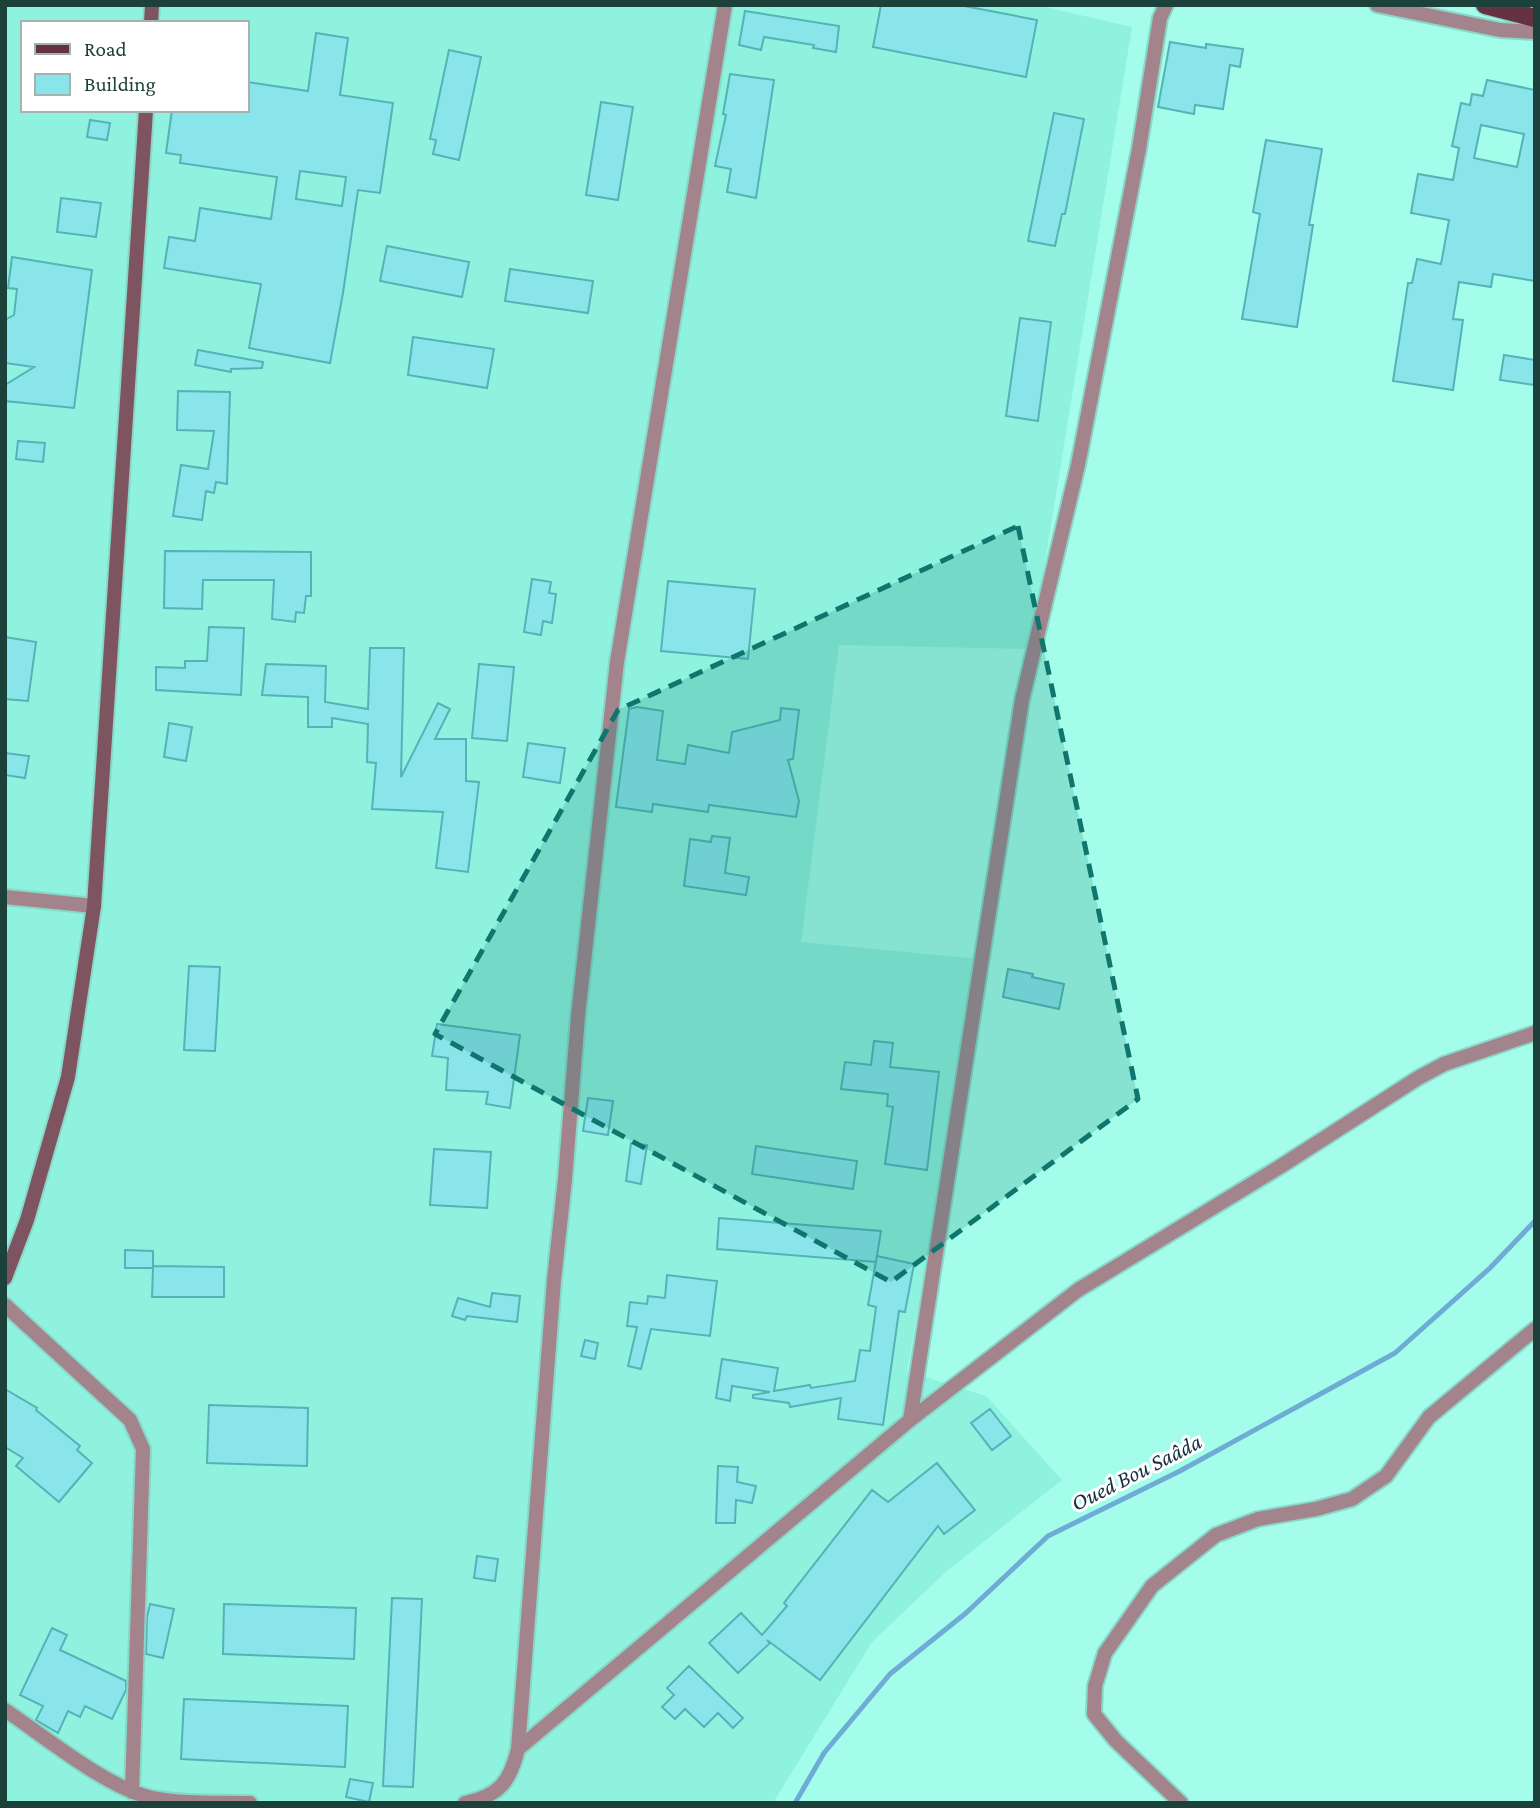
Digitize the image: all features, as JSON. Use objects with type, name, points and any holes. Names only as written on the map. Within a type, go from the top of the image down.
[{"type":"main road","points":[[1485,5],[1535,18]]},
{"type":"main road","points":[[5,1278],[27,1220],[68,1077],[94,906],[146,112]]},
{"type":"street","points":[[472,1802],[494,1798],[513,1770],[518,1749],[554,1280],[578,1016],[617,662],[725,5]]},
{"type":"street","points":[[910,1420],[1022,700],[1078,465],[1139,149],[1160,18],[1166,5]]},
{"type":"street","points":[[1377,5],[1500,30],[1535,32]]},
{"type":"street","points":[[5,897],[94,906]]},
{"type":"street","points":[[518,1749],[910,1420],[1078,1290],[1278,1168],[1418,1078],[1444,1064],[1535,1033]]},
{"type":"street","points":[[5,1305],[130,1420],[143,1449],[132,1792]]},
{"type":"street","points":[[1181,1803],[1116,1741],[1094,1714],[1096,1686],[1105,1653],[1152,1586],[1216,1535],[1258,1519],[1316,1509],[1352,1499],[1386,1476],[1429,1417],[1535,1329]]},
{"type":"street","points":[[5,1710],[85,1765],[132,1792],[154,1798],[250,1803]]},
{"type":"highlighted area","points":[[1018,526],[1138,1099],[891,1282],[435,1034],[618,710]]},
{"type":"shaded area","points":[[5,5],[1037,5],[1132,27],[1031,649],[839,645],[801,942],[979,959],[907,1371],[986,1396],[1062,1480],[948,1570],[872,1642],[773,1803],[5,1803]]},
{"type":"building","points":[[881,5],[959,5],[1037,20],[1026,77],[873,47]]},
{"type":"building","points":[[745,11],[839,26],[836,52],[813,48],[814,45],[764,37],[761,50],[739,45]]},
{"type":"building","points":[[316,33],[348,38],[340,95],[393,103],[380,193],[358,190],[330,363],[249,348],[261,284],[164,268],[169,237],[195,241],[200,208],[271,219],[277,177],[180,163],[181,155],[166,153],[172,112],[248,112],[248,82],[308,91]],"holes":[[[300,171],[346,177],[342,206],[296,199]]]},
{"type":"building","points":[[1170,42],[1206,48],[1206,44],[1243,49],[1240,67],[1230,65],[1223,109],[1195,105],[1194,114],[1158,107]]},
{"type":"building","points":[[449,50],[481,57],[459,160],[433,154],[436,140],[430,139]]},
{"type":"building","points":[[730,74],[774,80],[756,198],[727,192],[731,169],[715,166],[726,115],[723,114]]},
{"type":"building","points":[[1487,80],[1535,90],[1535,281],[1493,274],[1491,287],[1459,282],[1453,319],[1463,320],[1453,390],[1393,381],[1408,283],[1412,283],[1417,259],[1441,264],[1449,220],[1411,213],[1418,174],[1453,180],[1459,148],[1452,146],[1461,103],[1470,105],[1472,94],[1483,96]],"holes":[[[1481,125],[1524,134],[1517,167],[1474,158]]]},
{"type":"building","points":[[601,102],[633,107],[618,200],[586,195]]},
{"type":"building","points":[[1054,113],[1084,119],[1065,214],[1062,214],[1055,246],[1028,241]]},
{"type":"building","points":[[90,120],[110,123],[107,140],[87,137]]},
{"type":"building","points":[[1266,140],[1322,149],[1309,225],[1313,225],[1297,327],[1242,319],[1260,214],[1253,212]]},
{"type":"building","points":[[61,198],[101,203],[96,237],[57,232]]},
{"type":"building","points":[[387,246],[469,262],[462,297],[380,281]]},
{"type":"building","points":[[12,257],[92,270],[74,408],[5,401],[5,385],[34,367],[5,363],[5,320],[14,315],[17,289],[8,288]]},
{"type":"building","points":[[510,269],[593,281],[588,313],[505,301]]},
{"type":"building","points":[[1020,318],[1051,322],[1038,421],[1006,416]]},
{"type":"building","points":[[413,337],[494,349],[487,388],[408,375]]},
{"type":"building","points":[[198,350],[263,362],[262,368],[231,369],[231,372],[195,365]]},
{"type":"building","points":[[1504,355],[1535,360],[1535,385],[1500,380]]},
{"type":"building","points":[[178,391],[230,392],[227,484],[216,482],[214,493],[206,491],[202,520],[173,516],[181,465],[208,469],[214,431],[177,430]]},
{"type":"building","points":[[18,441],[45,443],[43,462],[16,459]]},
{"type":"building","points":[[165,551],[311,552],[311,596],[306,596],[304,613],[296,612],[295,622],[272,619],[274,580],[203,580],[202,609],[164,608]]},
{"type":"building","points":[[532,579],[551,582],[549,593],[556,594],[552,623],[543,621],[541,635],[524,632]]},
{"type":"building","points":[[668,581],[755,589],[748,659],[661,651]]},
{"type":"building","points":[[209,627],[244,628],[241,695],[156,690],[156,667],[185,668],[185,661],[207,661]]},
{"type":"building","points":[[5,637],[36,642],[28,701],[5,699]]},
{"type":"building","points":[[370,648],[404,648],[401,777],[438,703],[450,709],[435,739],[466,739],[466,781],[479,782],[468,872],[436,868],[443,812],[372,809],[376,763],[367,762],[368,724],[332,718],[332,727],[308,727],[308,697],[262,695],[266,664],[326,666],[325,702],[368,709]]},
{"type":"building","points":[[479,664],[514,667],[507,741],[472,738]]},
{"type":"building","points":[[637,707],[663,711],[657,760],[685,764],[688,745],[729,753],[732,732],[780,720],[781,708],[799,710],[793,759],[788,760],[799,801],[796,817],[709,805],[708,812],[653,804],[652,812],[616,807],[629,709]]},
{"type":"building","points":[[169,723],[192,727],[186,761],[164,757]]},
{"type":"building","points":[[528,743],[565,748],[560,783],[523,777]]},
{"type":"building","points":[[5,753],[29,756],[25,778],[5,775]]},
{"type":"building","points":[[712,836],[730,838],[725,873],[749,877],[746,895],[684,886],[690,839],[711,842]]},
{"type":"building","points":[[189,966],[220,967],[215,1051],[184,1050]]},
{"type":"building","points":[[1008,969],[1064,984],[1059,1009],[1003,997]]},
{"type":"building","points":[[437,1024],[520,1035],[510,1108],[486,1104],[488,1092],[446,1090],[448,1058],[432,1056]]},
{"type":"building","points":[[874,1041],[893,1043],[890,1067],[939,1072],[927,1170],[885,1164],[893,1107],[887,1106],[888,1094],[841,1089],[845,1062],[871,1065]]},
{"type":"building","points":[[588,1098],[613,1101],[608,1135],[583,1131]]},
{"type":"building","points":[[631,1143],[647,1145],[641,1184],[626,1181]]},
{"type":"building","points":[[756,1146],[857,1161],[853,1189],[752,1174]]},
{"type":"building","points":[[434,1149],[491,1152],[487,1208],[430,1205]]},
{"type":"building","points":[[719,1218],[881,1231],[876,1262],[717,1249]]},
{"type":"building","points":[[125,1250],[153,1251],[153,1266],[224,1267],[224,1297],[152,1297],[153,1268],[125,1268]]},
{"type":"building","points":[[877,1256],[914,1264],[905,1312],[899,1311],[883,1425],[838,1419],[841,1398],[790,1407],[789,1403],[753,1398],[753,1395],[770,1392],[732,1386],[730,1401],[716,1398],[722,1359],[778,1368],[774,1391],[855,1381],[860,1350],[870,1351],[876,1307],[868,1305]]},
{"type":"building","points":[[667,1275],[717,1281],[710,1336],[651,1329],[641,1369],[628,1366],[637,1327],[627,1326],[630,1302],[647,1304],[648,1296],[665,1298]]},
{"type":"building","points":[[492,1293],[520,1296],[517,1322],[467,1316],[465,1320],[452,1316],[458,1298],[490,1307]]},
{"type":"building","points":[[585,1340],[598,1343],[595,1359],[581,1356]]},
{"type":"building","points":[[5,1389],[37,1408],[36,1410],[80,1446],[77,1450],[92,1463],[59,1502],[16,1466],[23,1458],[5,1447]]},
{"type":"building","points":[[209,1405],[308,1408],[307,1466],[207,1463]]},
{"type":"building","points":[[990,1409],[1011,1436],[992,1450],[971,1423]]},
{"type":"building","points":[[937,1463],[975,1510],[944,1534],[938,1526],[820,1680],[767,1640],[770,1643],[738,1673],[709,1643],[741,1613],[762,1635],[787,1606],[784,1603],[872,1490],[888,1502]]},
{"type":"building","points":[[718,1466],[738,1467],[737,1482],[756,1486],[752,1503],[736,1500],[735,1523],[716,1523]]},
{"type":"building","points":[[477,1556],[498,1559],[495,1581],[474,1578]]},
{"type":"building","points":[[392,1598],[422,1599],[413,1787],[383,1786]]},
{"type":"building","points":[[150,1604],[174,1609],[163,1658],[146,1654]]},
{"type":"building","points":[[224,1604],[356,1608],[354,1659],[223,1654]]},
{"type":"building","points":[[52,1628],[67,1635],[60,1650],[126,1681],[126,1690],[112,1719],[85,1706],[80,1717],[68,1711],[58,1733],[36,1720],[43,1706],[20,1695]]},
{"type":"building","points":[[689,1666],[743,1718],[733,1728],[718,1713],[704,1727],[685,1709],[675,1719],[662,1707],[674,1695],[667,1688]]},
{"type":"building","points":[[184,1699],[348,1706],[345,1767],[181,1759]]},
{"type":"building","points":[[350,1779],[373,1783],[369,1802],[346,1797]]},
{"type":"waterway","name":"Oued Bou Saâda","points":[[795,1803],[824,1753],[890,1674],[966,1613],[1048,1536],[1180,1471],[1395,1353],[1490,1268],[1535,1221]]}]
